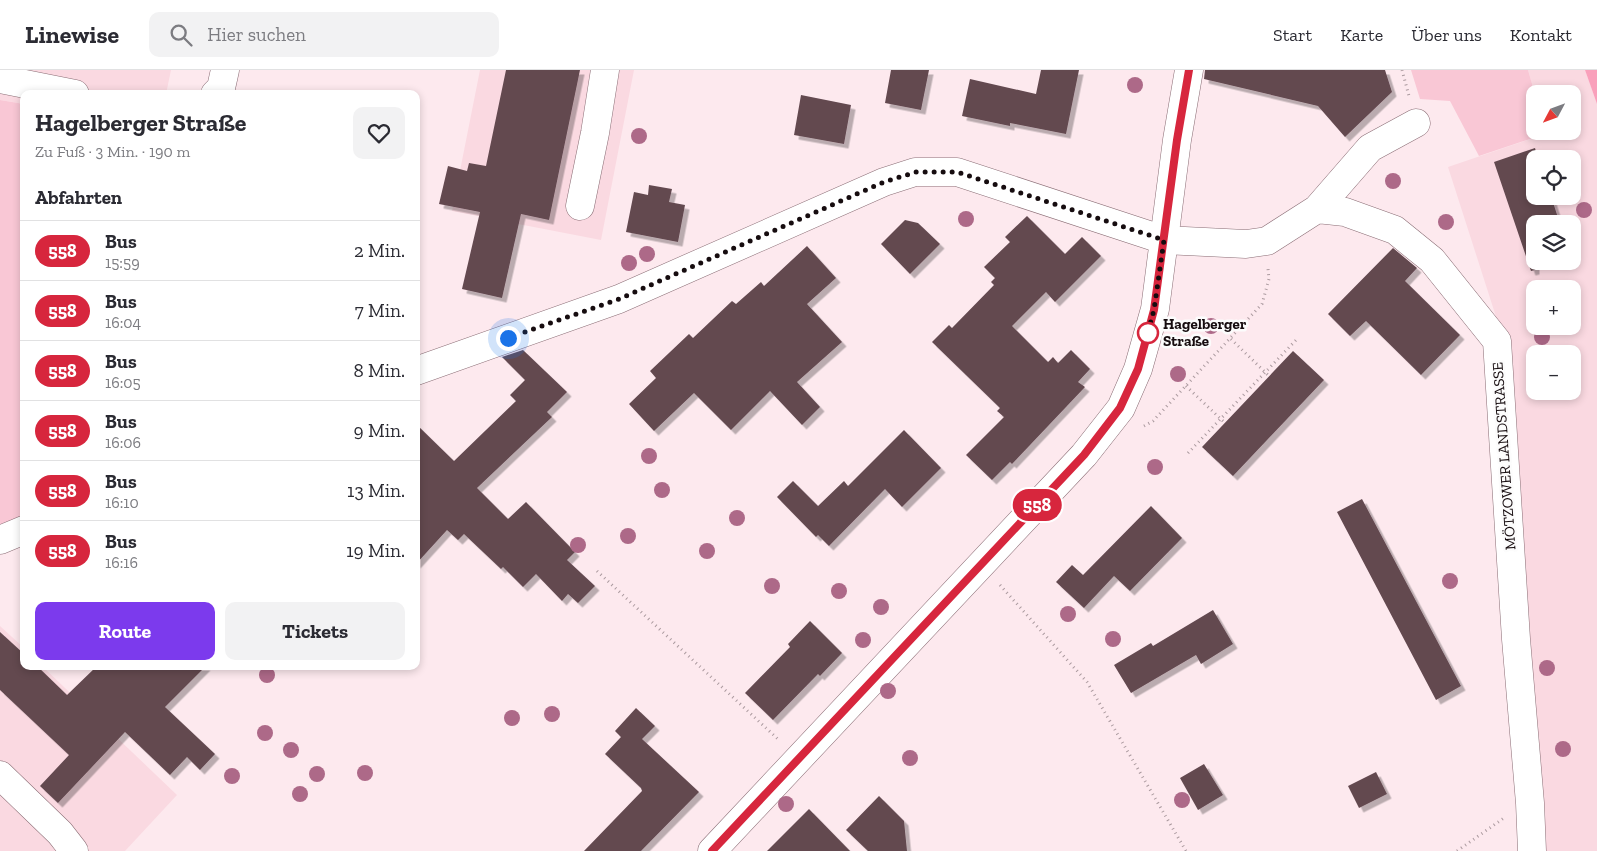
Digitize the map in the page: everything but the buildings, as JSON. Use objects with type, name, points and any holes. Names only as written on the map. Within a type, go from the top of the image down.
[{"type":"street","points":[[580,206],[595,133],[605,70]]},
{"type":"street","points":[[712,851],[1084,455],[1120,408],[1138,369],[1154,310],[1177,140],[1189,70]]},
{"type":"street","points":[[0,79],[57,90]]},
{"type":"street","points":[[420,370],[619,299],[884,182],[916,172],[957,172],[1164,240],[1246,244],[1266,241],[1317,209],[1370,148],[1416,123]]},
{"type":"street","name":"MÖTZOWER LANDSTRASSE","points":[[1317,209],[1345,212],[1395,230],[1432,260],[1497,341],[1532,851]]},
{"type":"street","points":[[0,540],[20,532]]},
{"type":"street","points":[[0,775],[60,833],[74,851]]},
{"type":"path","points":[[1136,429],[1153,421],[1262,304],[1269,279],[1266,241]]},
{"type":"path","points":[[1231,338],[1269,376]]},
{"type":"path","points":[[1188,453],[1298,338]]},
{"type":"path","points":[[1186,386],[1225,423]]},
{"type":"path","points":[[981,564],[1087,682],[1186,851]]},
{"type":"path","points":[[597,571],[799,758]]},
{"type":"path","points":[[1456,851],[1509,814],[1530,803]]},
{"type":"shaded area","points":[[0,70],[171,70],[167,90],[20,90],[20,103],[0,100]]},
{"type":"shaded area","points":[[480,70],[634,70],[601,240],[452,211]]},
{"type":"shaded area","points":[[1411,70],[1528,70],[1532,85],[1526,85],[1527,140],[1479,156],[1450,101],[1420,99]]},
{"type":"shaded area","points":[[1528,70],[1585,70],[1597,104],[1597,851],[1521,851],[1507,351],[1448,167],[1527,140],[1581,140],[1581,85],[1532,85]]},
{"type":"shaded area","points":[[1585,70],[1597,70],[1597,104]]},
{"type":"shaded area","points":[[0,100],[20,103],[20,522],[0,529]]},
{"type":"shaded area","points":[[0,626],[20,644],[20,670],[46,670],[177,795],[125,851],[0,851]]},
{"type":"bus line","name":"558","points":[[712,851],[1084,455],[1120,408],[1138,369],[1154,310],[1177,140],[1189,70]]},
{"type":"place","name":"Hagelberger Straße","points":[[1148,333]]},
{"type":"route","points":[[508,338],[619,299],[884,182],[916,172],[957,172],[1164,240],[1154,310],[1146,339],[1148,333]]}]
